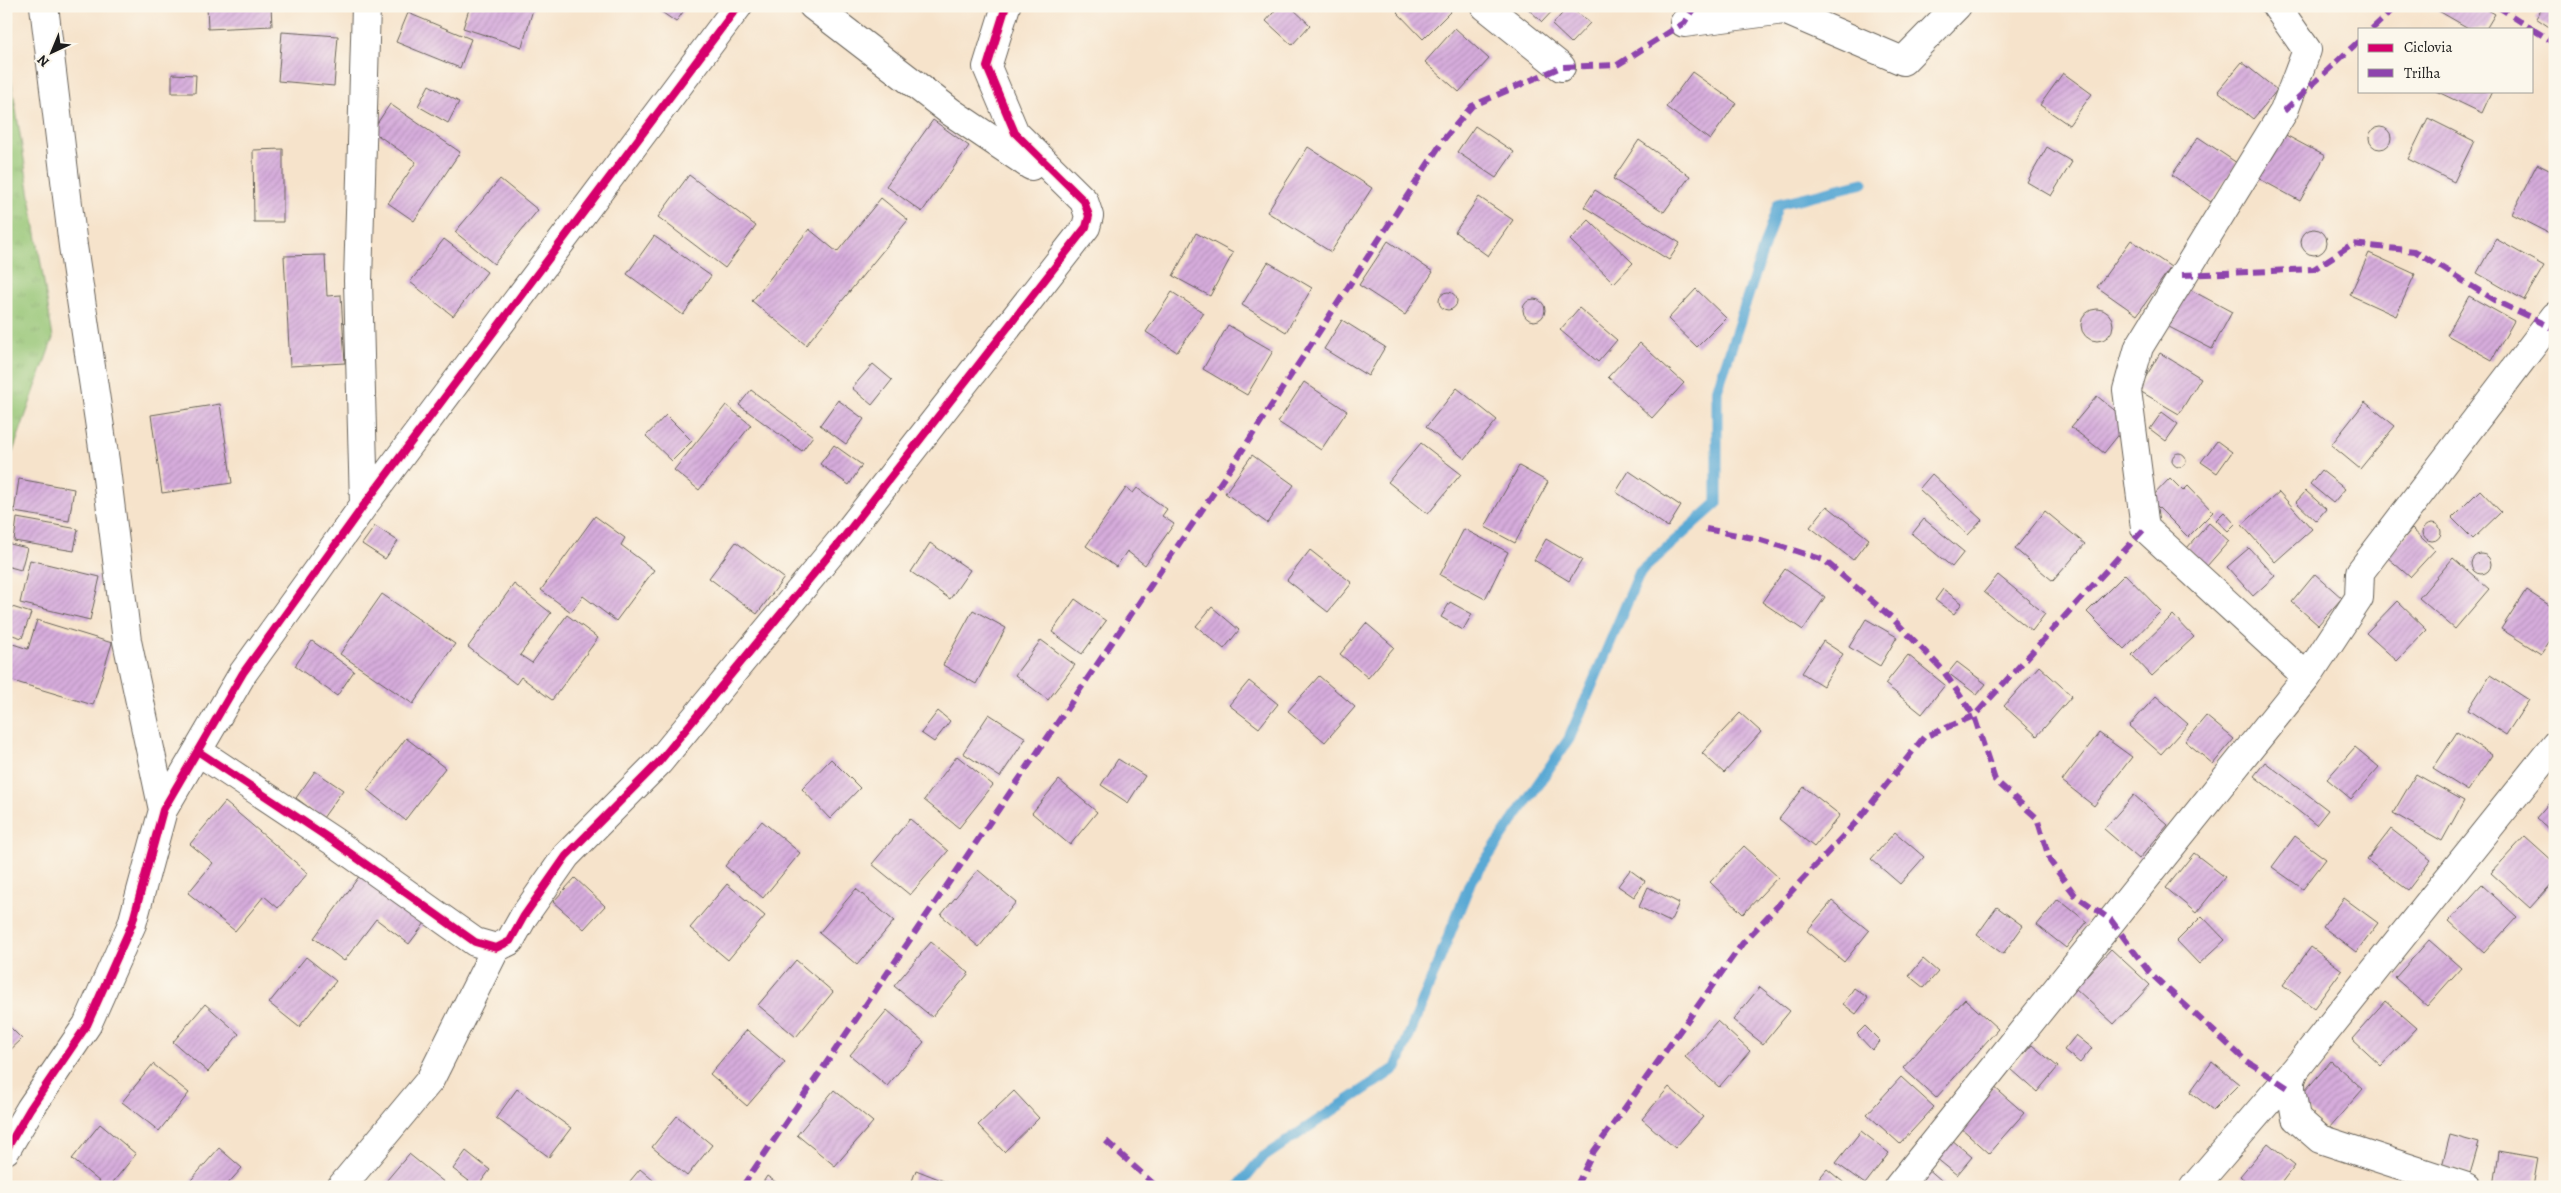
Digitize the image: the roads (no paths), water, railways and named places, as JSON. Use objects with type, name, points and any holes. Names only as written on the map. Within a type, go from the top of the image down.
[{"type":"street","points":[[44,6],[126,641],[164,810]]},
{"type":"street","points":[[364,505],[358,281],[366,6]]},
{"type":"street","points":[[6,1150],[30,1109],[87,1025],[132,924],[164,810],[243,673],[364,505],[738,6]]},
{"type":"street","points":[[813,6],[951,112],[1084,201]]},
{"type":"street","points":[[340,1187],[430,1080],[496,948],[510,941],[566,856],[659,762],[850,530],[1086,227],[1089,216],[1084,201],[1015,133],[987,67],[1006,6]]},
{"type":"street","points":[[1485,6],[1561,67]]},
{"type":"street","points":[[1684,23],[1784,10],[1903,62],[1957,6]]},
{"type":"street","points":[[2276,6],[2307,50],[2284,111],[2138,347],[2127,390],[2145,528],[2307,677]]},
{"type":"street","points":[[1898,1187],[2307,677],[2359,598],[2360,572],[2555,316]]},
{"type":"street","points":[[2194,1187],[2295,1070],[2555,745]]},
{"type":"street","points":[[199,752],[333,841],[475,942],[496,948]]},
{"type":"street","points":[[2295,1070],[2291,1080],[2291,1090],[2296,1118],[2320,1139],[2467,1187]]},
{"type":"waterway","points":[[1238,1187],[1262,1158],[1396,1068],[1470,883],[1569,739],[1640,572],[1717,503],[1717,391],[1778,204],[1863,183]]}]
